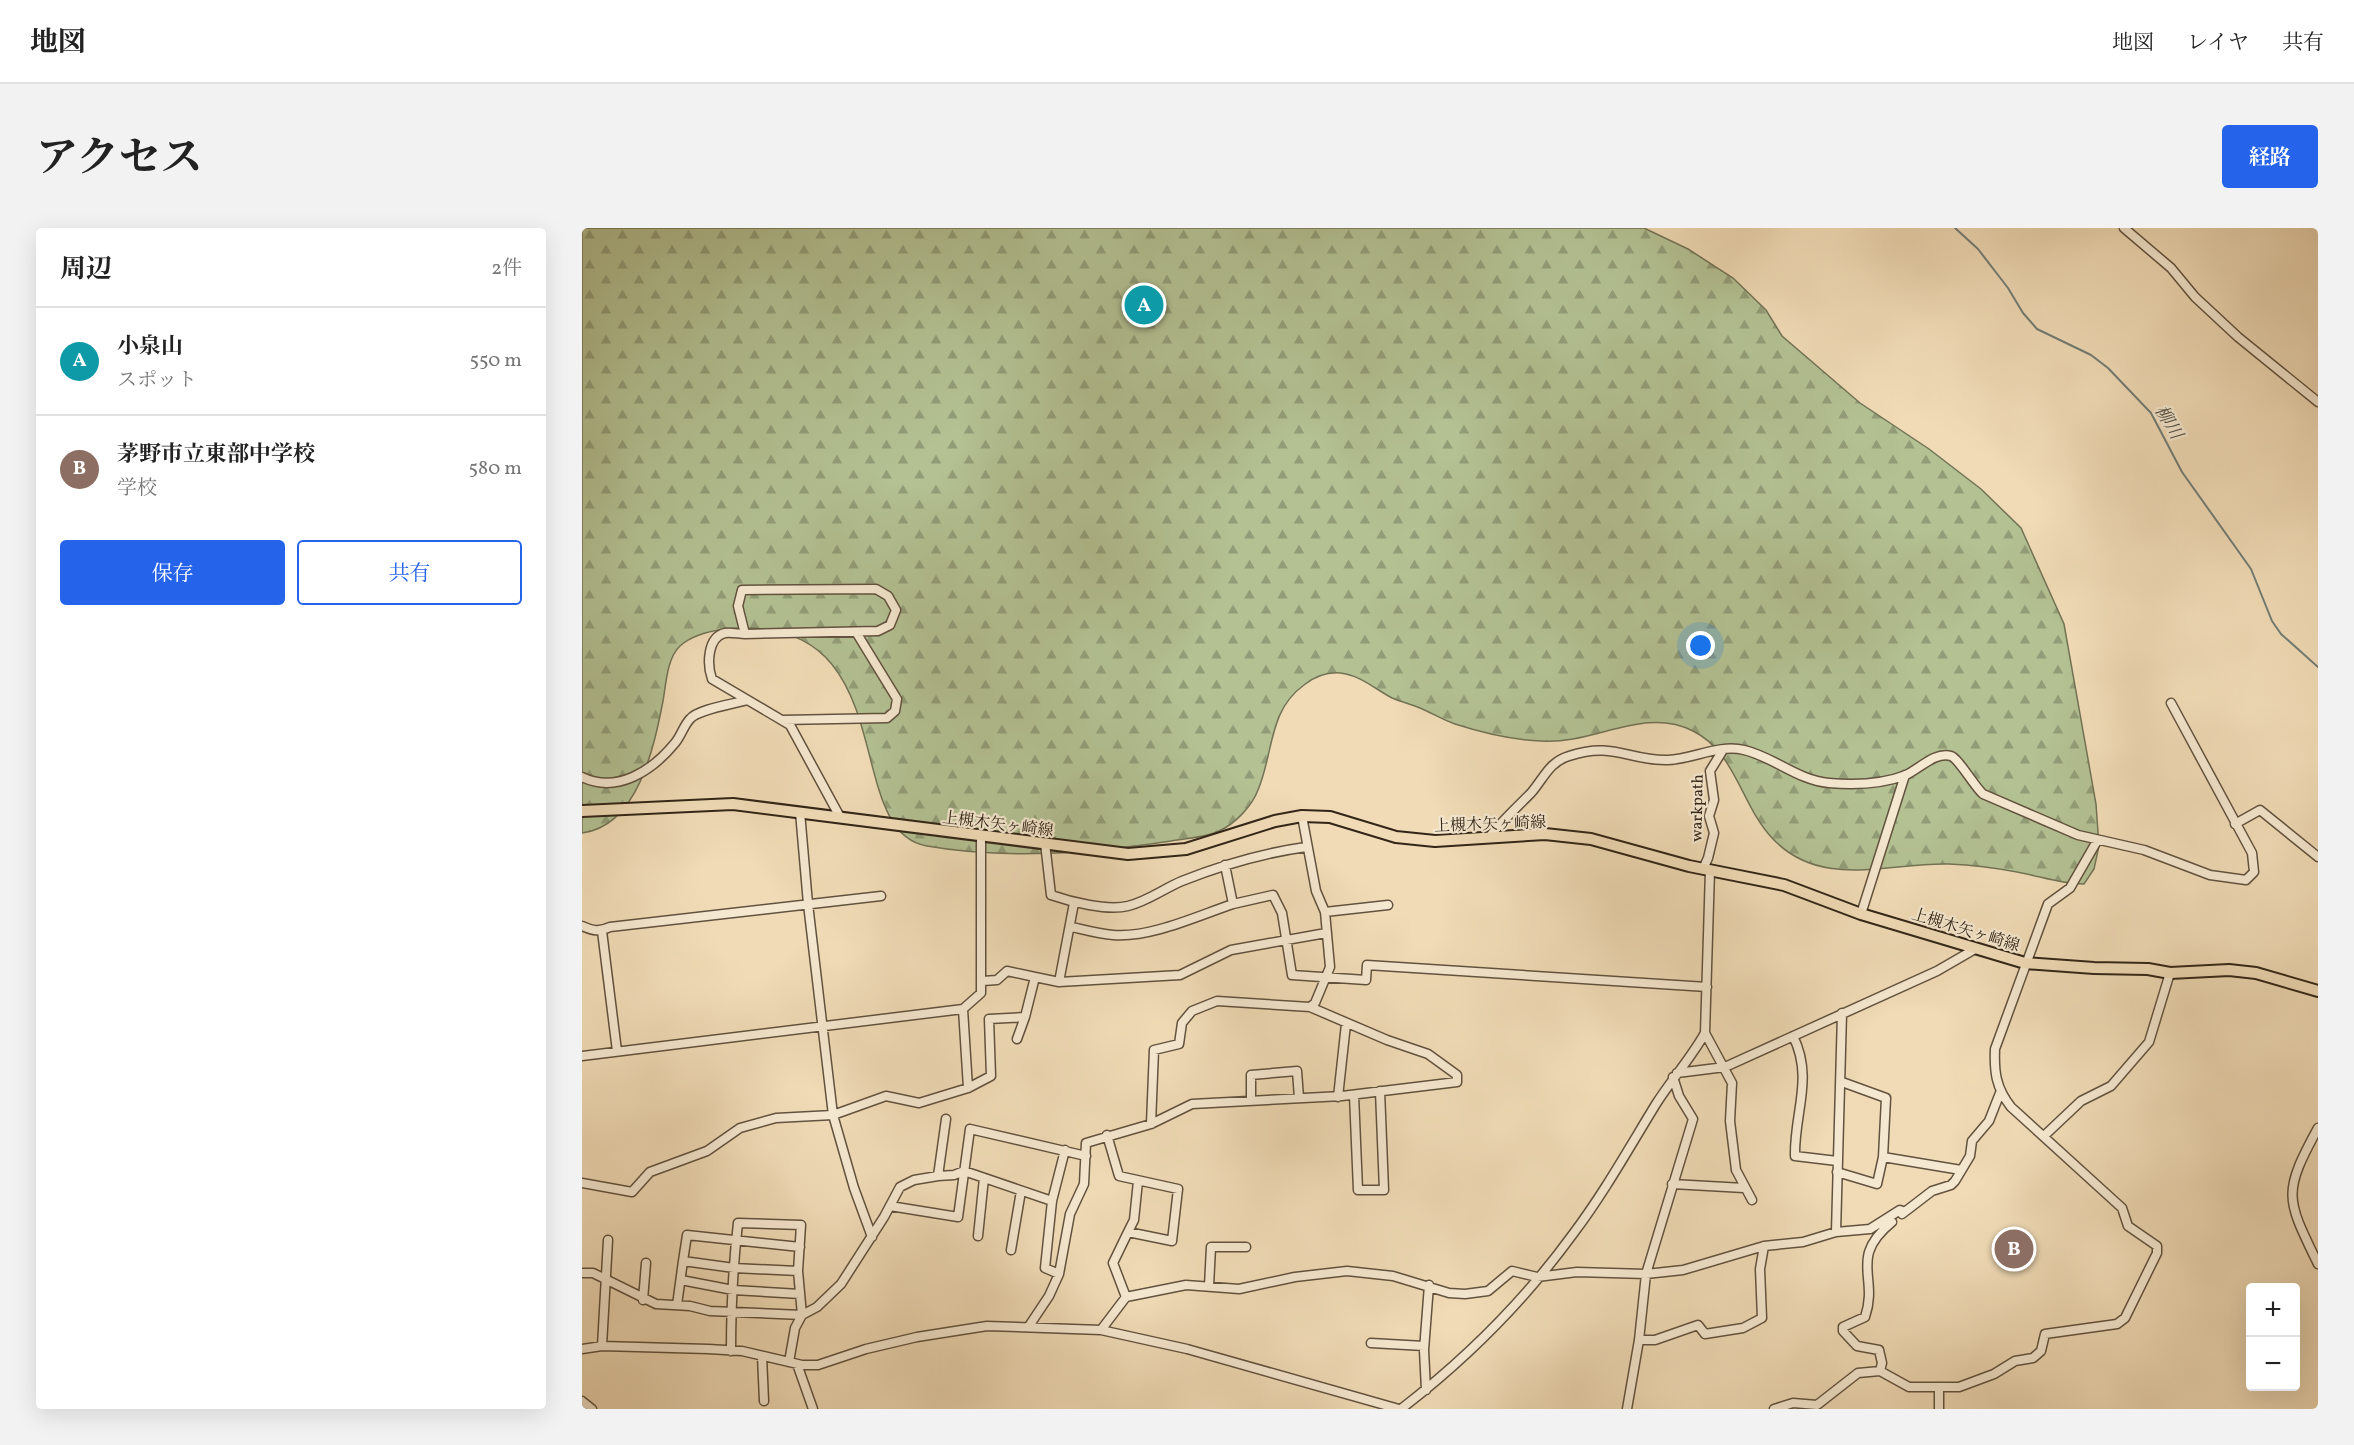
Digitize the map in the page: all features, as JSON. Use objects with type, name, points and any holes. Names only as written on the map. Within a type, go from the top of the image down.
[{"type":"main road","name":"上槻木矢ヶ崎線","points":[[582,810],[733,804],[1128,854],[1164,852],[1214,842],[1275,821],[1302,816],[1330,817],[1396,837],[1435,841],[1545,834],[1591,839],[1706,869],[1784,885],[1861,914],[2025,963],[2094,969],[2148,969],[2170,973],[2229,970],[2256,973],[2318,991]]},
{"type":"street","points":[[2124,228],[2171,268],[2195,297],[2238,337],[2318,402]]},
{"type":"street","points":[[745,634],[738,606],[742,590],[876,589],[888,596],[896,610],[890,625],[878,631],[745,634],[726,633],[715,639],[709,663],[712,679],[790,725],[840,817]]},
{"type":"street","points":[[782,720],[887,718],[895,711],[897,699],[856,632]]},
{"type":"street","points":[[582,777],[594,783],[609,785],[639,774],[653,765],[675,742],[690,718],[700,712],[747,700]]},
{"type":"street","points":[[1491,836],[1506,816],[1533,791],[1548,768],[1566,756],[1590,750],[1609,750],[1650,760],[1671,760],[1723,750],[1743,750],[1802,777],[1828,783],[1860,784],[1905,775],[1933,759],[1952,756],[1972,784],[1983,794],[2097,841],[2144,850],[2210,875],[2246,880],[2254,872],[2254,862],[2171,703]]},
{"type":"street","name":"warkpath","points":[[1705,1032],[1706,869],[1714,833],[1709,816],[1714,800],[1710,771],[1723,750]]},
{"type":"street","points":[[1861,914],[1905,775]]},
{"type":"street","points":[[2235,824],[2260,810],[2318,857]]},
{"type":"street","points":[[800,812],[808,904],[833,1115],[854,1188],[872,1237]]},
{"type":"street","points":[[1302,816],[1316,891],[1325,912],[1330,968],[1315,1003],[1310,1007]]},
{"type":"street","points":[[582,1056],[963,1009],[981,993],[983,981],[981,836]]},
{"type":"street","points":[[1774,1409],[1793,1403],[1817,1405],[1858,1373],[1880,1371],[1909,1387],[1959,1387],[1994,1374],[2015,1361],[2033,1358],[2041,1351],[2045,1334],[2117,1324],[2126,1318],[2157,1253],[2157,1246],[2128,1226],[2122,1208],[2045,1135],[2011,1107],[2000,1093],[1994,1070],[1995,1049],[2048,904],[2074,883],[2097,841]]},
{"type":"street","points":[[1045,843],[1051,895],[1074,903],[1126,907],[1226,865],[1306,847]]},
{"type":"street","points":[[1226,865],[1233,904]]},
{"type":"street","points":[[1072,927],[1113,935],[1139,934],[1195,919],[1233,904],[1273,895],[1282,914],[1292,975],[1366,980],[1367,965],[1707,987]]},
{"type":"street","points":[[582,927],[602,931],[610,927],[880,896]]},
{"type":"street","points":[[1059,982],[1072,927],[1074,903]]},
{"type":"street","points":[[1325,912],[1388,905]]},
{"type":"street","points":[[602,931],[617,1051]]},
{"type":"street","points":[[983,981],[997,980],[1006,971],[1059,982],[1180,975],[1231,950],[1326,933]]},
{"type":"street","points":[[1675,1075],[1722,1068],[1937,971],[1975,949]]},
{"type":"street","points":[[2045,1135],[2081,1101],[2111,1086],[2149,1042],[2170,973]]},
{"type":"street","points":[[1017,1039],[1035,977]]},
{"type":"street","points":[[1029,1326],[1049,1296],[1059,1274],[1070,1214],[1084,1184],[1086,1143],[1151,1124],[1192,1104],[1338,1097],[1458,1082],[1457,1075],[1428,1054],[1346,1024],[1310,1007],[1216,1001],[1192,1011],[1182,1023],[1179,1044],[1155,1050],[1151,1124]]},
{"type":"street","points":[[963,1009],[968,1088]]},
{"type":"street","points":[[1836,1232],[1837,1161],[1842,1082],[1842,1013]]},
{"type":"street","points":[[582,1183],[632,1192],[650,1172],[707,1151],[740,1128],[776,1118],[833,1115],[886,1096],[919,1103],[968,1088],[992,1076],[989,1019],[1025,1017]]},
{"type":"street","points":[[1338,1097],[1346,1024]]},
{"type":"street","points":[[582,1349],[602,1346],[731,1350],[793,1363],[828,1364],[866,1348],[943,1332],[987,1326],[1101,1330],[1186,1349],[1400,1409],[1426,1390],[1476,1346],[1581,1224],[1675,1075],[1705,1032],[1722,1068],[1732,1083],[1732,1143],[1736,1170],[1752,1200]]},
{"type":"street","points":[[1793,1036],[1802,1054],[1804,1092],[1794,1133],[1795,1156],[1837,1161]]},
{"type":"street","points":[[1251,1101],[1251,1075],[1297,1071],[1299,1098]]},
{"type":"street","points":[[1627,1409],[1639,1340],[1646,1274],[1693,1119],[1679,1096],[1675,1075]]},
{"type":"street","points":[[1837,1172],[1877,1184],[1883,1157],[1886,1098],[1842,1082]]},
{"type":"street","points":[[1353,1095],[1358,1190],[1384,1190],[1380,1091]]},
{"type":"street","points":[[1880,1371],[1882,1363],[1879,1350],[1857,1346],[1843,1331],[1843,1327],[1865,1317],[1870,1302],[1865,1262],[1872,1240],[1932,1191],[1951,1185],[1970,1156],[1972,1141],[1989,1121],[2000,1093]]},
{"type":"street","points":[[938,1176],[946,1119]]},
{"type":"street","points":[[2318,1128],[2294,1177],[2292,1204],[2318,1264]]},
{"type":"street","points":[[890,1206],[958,1217],[970,1129],[1086,1156]]},
{"type":"street","points":[[1107,1135],[1119,1176],[1178,1189],[1172,1241],[1128,1232]]},
{"type":"street","points":[[1059,1274],[1045,1268],[1052,1201],[1065,1150]]},
{"type":"street","points":[[1883,1157],[1961,1170]]},
{"type":"street","points":[[582,1273],[593,1273],[643,1300],[731,1312],[802,1315],[818,1307],[842,1284],[872,1237],[900,1186],[914,1180],[954,1175],[964,1171],[1052,1201]]},
{"type":"street","points":[[978,1236],[984,1178]]},
{"type":"street","points":[[1126,1297],[1113,1263],[1134,1220],[1138,1180]]},
{"type":"street","points":[[1672,1184],[1744,1188]]},
{"type":"street","points":[[1011,1250],[1021,1191]]},
{"type":"street","points":[[1101,1330],[1126,1297],[1186,1285],[1239,1289],[1295,1277],[1347,1271],[1393,1276],[1429,1285],[1449,1293],[1465,1294],[1488,1291],[1512,1271],[1537,1277],[1577,1272],[1646,1274],[1712,1263],[1764,1246],[1803,1242],[1836,1232],[1870,1229],[1900,1210],[1904,1212]]},
{"type":"street","points":[[731,1350],[732,1290],[738,1223],[801,1225],[798,1271],[802,1315],[795,1328],[793,1363],[813,1409]]},
{"type":"street","points":[[677,1305],[687,1235],[800,1247]]},
{"type":"street","points":[[602,1346],[608,1240]]},
{"type":"street","points":[[1209,1286],[1211,1246],[1246,1247]]},
{"type":"street","points":[[1639,1340],[1655,1340],[1698,1325],[1706,1334],[1743,1328],[1762,1318],[1760,1269],[1764,1246]]},
{"type":"street","points":[[683,1261],[734,1268],[798,1271]]},
{"type":"street","points":[[643,1300],[646,1263]]},
{"type":"street","points":[[681,1280],[732,1290],[800,1294]]},
{"type":"street","points":[[1426,1390],[1424,1346],[1429,1285]]},
{"type":"street","points":[[1371,1343],[1424,1346]]},
{"type":"street","points":[[762,1356],[764,1401]]},
{"type":"street","points":[[1939,1387],[1939,1409]]},
{"type":"street","points":[[582,1401],[592,1409]]},
{"type":"green space","points":[[582,228],[1644,228],[1688,249],[1733,278],[1766,310],[1782,336],[1860,403],[1929,449],[1981,489],[2021,528],[2064,624],[2096,804],[2099,846],[2094,869],[2084,884],[2075,884],[2001,869],[1957,864],[1926,864],[1856,870],[1834,869],[1813,864],[1792,855],[1773,839],[1762,826],[1719,752],[1693,731],[1674,724],[1656,723],[1637,724],[1561,741],[1509,738],[1451,722],[1392,698],[1361,679],[1340,673],[1316,677],[1292,695],[1273,733],[1263,776],[1255,796],[1237,819],[1214,833],[1195,838],[1080,852],[988,853],[927,846],[900,832],[884,803],[861,725],[846,686],[821,653],[783,633],[725,629],[696,636],[676,651],[668,672],[654,740],[640,782],[630,800],[617,816],[601,827],[582,833]]},
{"type":"waterway","name":"柳川","points":[[1955,228],[1978,249],[2037,329],[2091,355],[2108,368],[2151,413],[2182,472],[2251,569],[2272,621],[2281,634],[2318,667]]},
{"type":"place","name":"小泉山","points":[[1144,305]]},
{"type":"place","name":"茅野市立東部中学校","points":[[2014,1249]]}]
